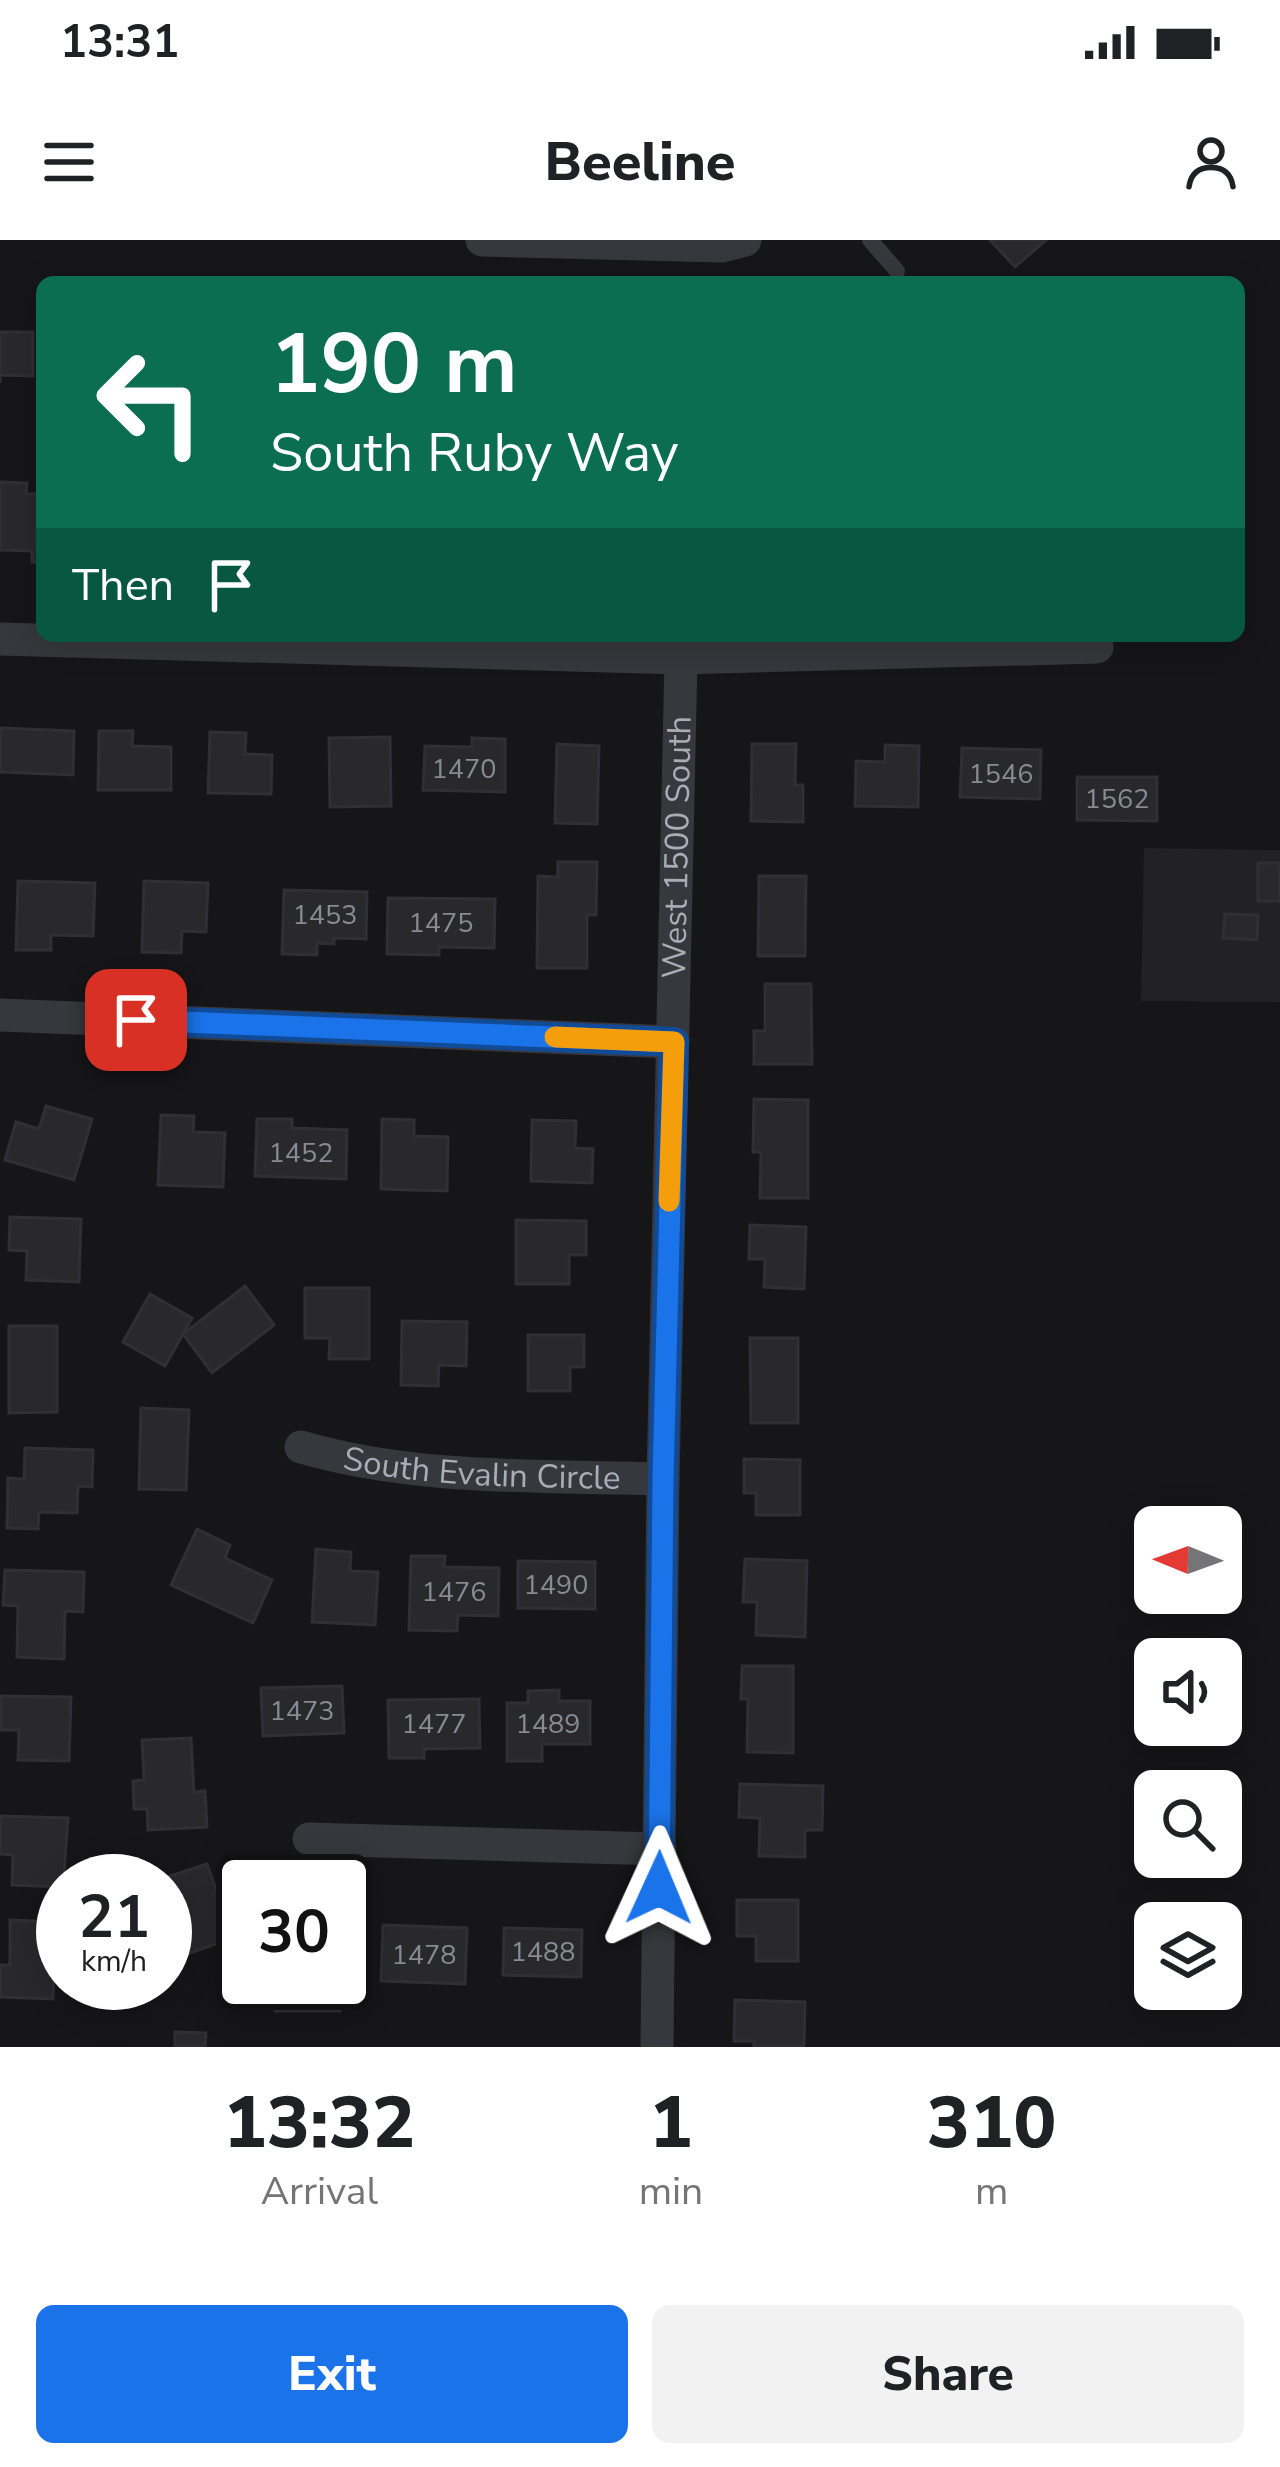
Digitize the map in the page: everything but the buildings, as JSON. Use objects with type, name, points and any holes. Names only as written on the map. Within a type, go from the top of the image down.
[{"type":"street","points":[[482,240],[722,246],[745,240]]},
{"type":"street","points":[[0,639],[36,640]]},
{"type":"street","points":[[108,642],[681,658],[1097,647]]},
{"type":"street","name":"West 1500 South","points":[[657,2047],[663,1479],[681,658]]},
{"type":"street","points":[[0,1015],[674,1042]]},
{"type":"street","name":"South Evalin Circle","points":[[301,1447],[359,1464],[432,1472],[663,1479]]},
{"type":"street","points":[[309,1840],[660,1849]]},
{"type":"lane","points":[[870,240],[897,271]]},
{"type":"shaded area","points":[[1144,848],[1280,850],[1280,1002],[1141,1001]]},
{"type":"slow traffic","points":[[555,1037],[674,1042],[669,1201]]},
{"type":"route","points":[[136,1020],[674,1042],[659,1888]]}]
